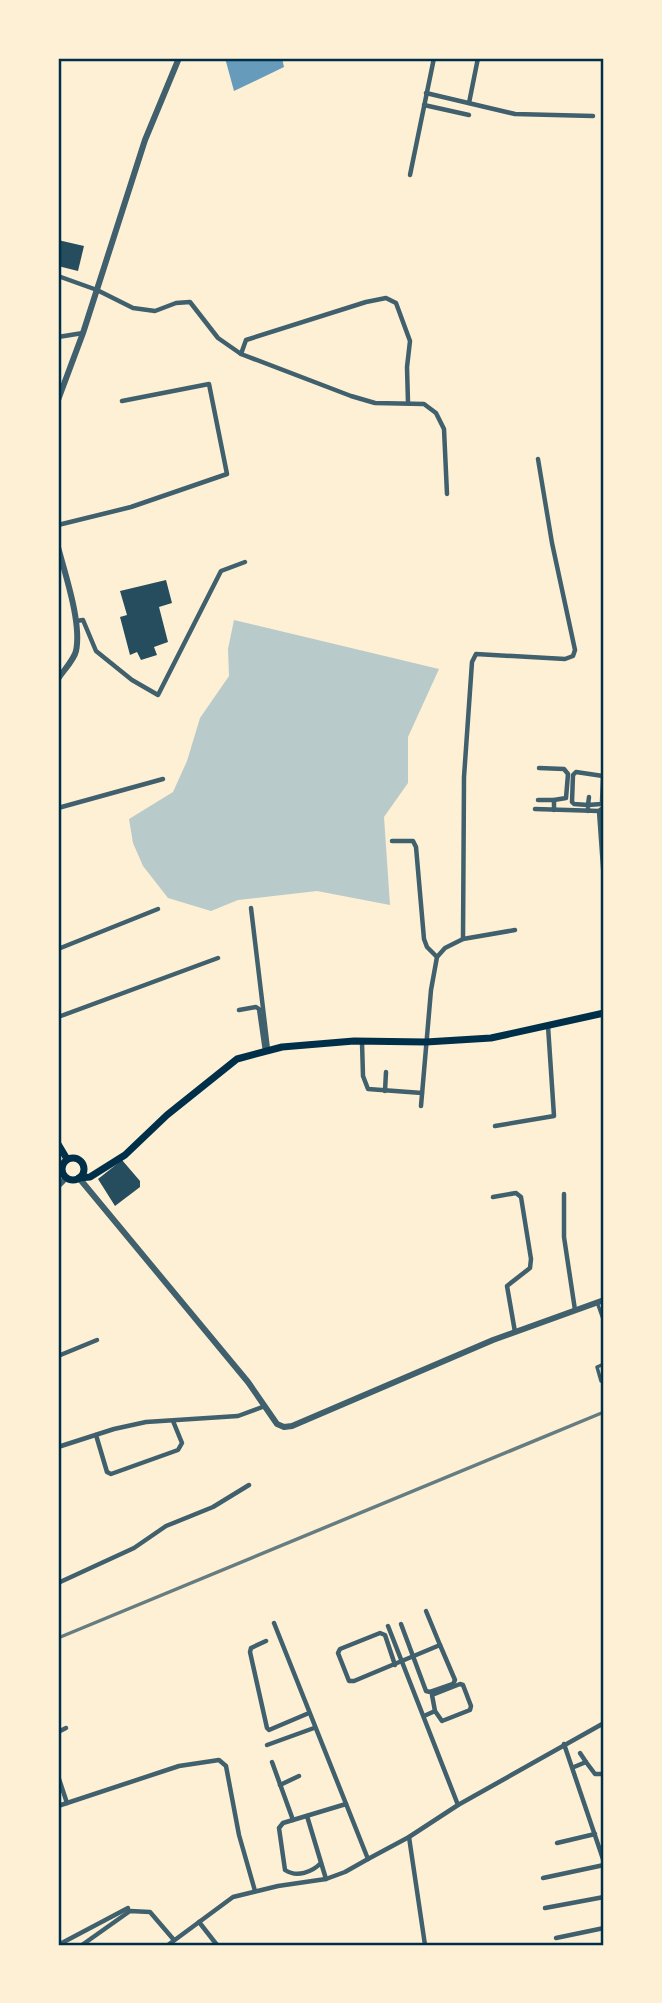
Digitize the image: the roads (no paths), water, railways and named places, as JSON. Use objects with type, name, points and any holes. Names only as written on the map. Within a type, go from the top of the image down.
[{"type":"main road","points":[[79,1178],[85,1171],[84,1165],[76,1157],[67,1159],[60,1171],[66,1178],[72,1181],[90,1177],[125,1155],[167,1115],[237,1059],[282,1047],[362,1041],[426,1042],[491,1038],[604,1013]]},
{"type":"main road","points":[[58,1144],[67,1159]]},
{"type":"street","points":[[58,400],[83,333],[145,140],[179,58]]},
{"type":"street","points":[[410,175],[434,58]]},
{"type":"street","points":[[469,103],[478,58]]},
{"type":"street","points":[[426,93],[516,114],[593,116]]},
{"type":"street","points":[[424,105],[469,115]]},
{"type":"street","points":[[58,276],[97,290],[133,308],[155,311],[176,303],[190,302],[218,338],[241,354],[374,403],[424,404],[436,413],[444,429],[447,494]]},
{"type":"street","points":[[241,354],[246,341],[366,302],[387,298],[396,303],[410,341],[407,367],[408,404]]},
{"type":"street","points":[[58,337],[83,333]]},
{"type":"street","points":[[58,525],[131,507],[228,474],[209,384],[122,401]]},
{"type":"street","points":[[463,939],[464,778],[472,662],[476,654],[565,659],[573,656],[575,650],[552,543],[538,459]]},
{"type":"street","points":[[58,547],[76,621],[76,652],[58,679]]},
{"type":"street","points":[[76,621],[83,620],[96,651],[132,680],[158,695],[221,571],[244,562]]},
{"type":"street","points":[[538,800],[566,798],[568,774],[564,769],[539,768]]},
{"type":"street","points":[[535,809],[588,808],[601,804],[603,776],[576,772],[573,775],[572,802],[574,804],[588,808],[598,811]]},
{"type":"street","points":[[58,808],[163,779]]},
{"type":"street","points":[[588,808],[589,797]]},
{"type":"street","points":[[554,800],[554,810]]},
{"type":"street","points":[[598,811],[604,807]]},
{"type":"street","points":[[598,811],[603,844],[604,881]]},
{"type":"street","points":[[392,841],[413,841],[416,846],[424,939],[427,947],[437,957]]},
{"type":"street","points":[[251,908],[266,1051]]},
{"type":"street","points":[[58,949],[158,909]]},
{"type":"street","points":[[421,1106],[433,972],[437,957],[445,948],[463,939],[515,930]]},
{"type":"street","points":[[58,1017],[218,958]]},
{"type":"street","points":[[239,1010],[256,1007],[258,1009],[266,1051]]},
{"type":"street","points":[[495,1126],[554,1116],[548,1025]]},
{"type":"street","points":[[362,1041],[366,1086],[372,1091],[422,1093]]},
{"type":"street","points":[[385,1091],[386,1072]]},
{"type":"street","points":[[58,1186],[66,1178]]},
{"type":"street","points":[[79,1178],[248,1382],[277,1424],[284,1427],[600,1301],[604,1322]]},
{"type":"street","points":[[492,1197],[516,1193],[521,1197],[531,1259],[530,1268],[507,1286],[515,1333]]},
{"type":"street","points":[[564,1194],[564,1237],[575,1310]]},
{"type":"street","points":[[58,1356],[97,1340]]},
{"type":"street","points":[[604,1364],[597,1367],[601,1381],[604,1381]]},
{"type":"street","points":[[58,1447],[146,1422],[238,1416],[265,1406]]},
{"type":"street","points":[[96,1435],[107,1472],[111,1475],[178,1450],[182,1443],[173,1422]]},
{"type":"street","points":[[58,1583],[134,1548],[166,1526],[213,1507],[249,1485]]},
{"type":"street","points":[[401,1624],[426,1691],[453,1684],[455,1680],[426,1611]]},
{"type":"street","points":[[274,1623],[314,1728],[369,1859]]},
{"type":"street","points":[[388,1626],[458,1805]]},
{"type":"street","points":[[395,1665],[385,1635],[380,1633],[340,1648],[338,1654],[349,1681],[354,1681],[395,1665],[440,1645]]},
{"type":"street","points":[[266,1641],[251,1648],[250,1652],[267,1728],[269,1730],[309,1713]]},
{"type":"street","points":[[463,1685],[470,1710],[442,1721],[435,1711],[432,1695],[463,1685]]},
{"type":"street","points":[[424,1716],[435,1711]]},
{"type":"street","points":[[168,1945],[233,1897],[326,1879],[345,1872],[604,1723]]},
{"type":"street","points":[[58,1732],[66,1728]]},
{"type":"street","points":[[267,1745],[314,1728]]},
{"type":"street","points":[[543,1878],[604,1864],[574,1767],[564,1744]]},
{"type":"street","points":[[580,1753],[595,1773],[604,1774]]},
{"type":"street","points":[[58,1806],[179,1766],[219,1760],[226,1766],[239,1835],[254,1891]]},
{"type":"street","points":[[272,1762],[293,1820]]},
{"type":"street","points":[[574,1767],[586,1762]]},
{"type":"street","points":[[58,1776],[67,1803]]},
{"type":"street","points":[[280,1785],[299,1776]]},
{"type":"street","points":[[321,1863],[313,1871],[296,1874],[285,1870],[279,1828],[283,1823],[346,1804]]},
{"type":"street","points":[[307,1816],[326,1879]]},
{"type":"street","points":[[557,1843],[595,1835]]},
{"type":"street","points":[[409,1837],[425,1945]]},
{"type":"street","points":[[545,1908],[604,1897]]},
{"type":"street","points":[[58,1945],[128,1908]]},
{"type":"street","points":[[82,1945],[130,1911],[150,1912],[174,1940]]},
{"type":"street","points":[[199,1922],[217,1945]]},
{"type":"street","points":[[556,1938],[604,1928]]},
{"type":"water","points":[[225,58],[282,58],[284,67],[234,91]]},
{"type":"railway","points":[[58,1638],[604,1412]]}]
